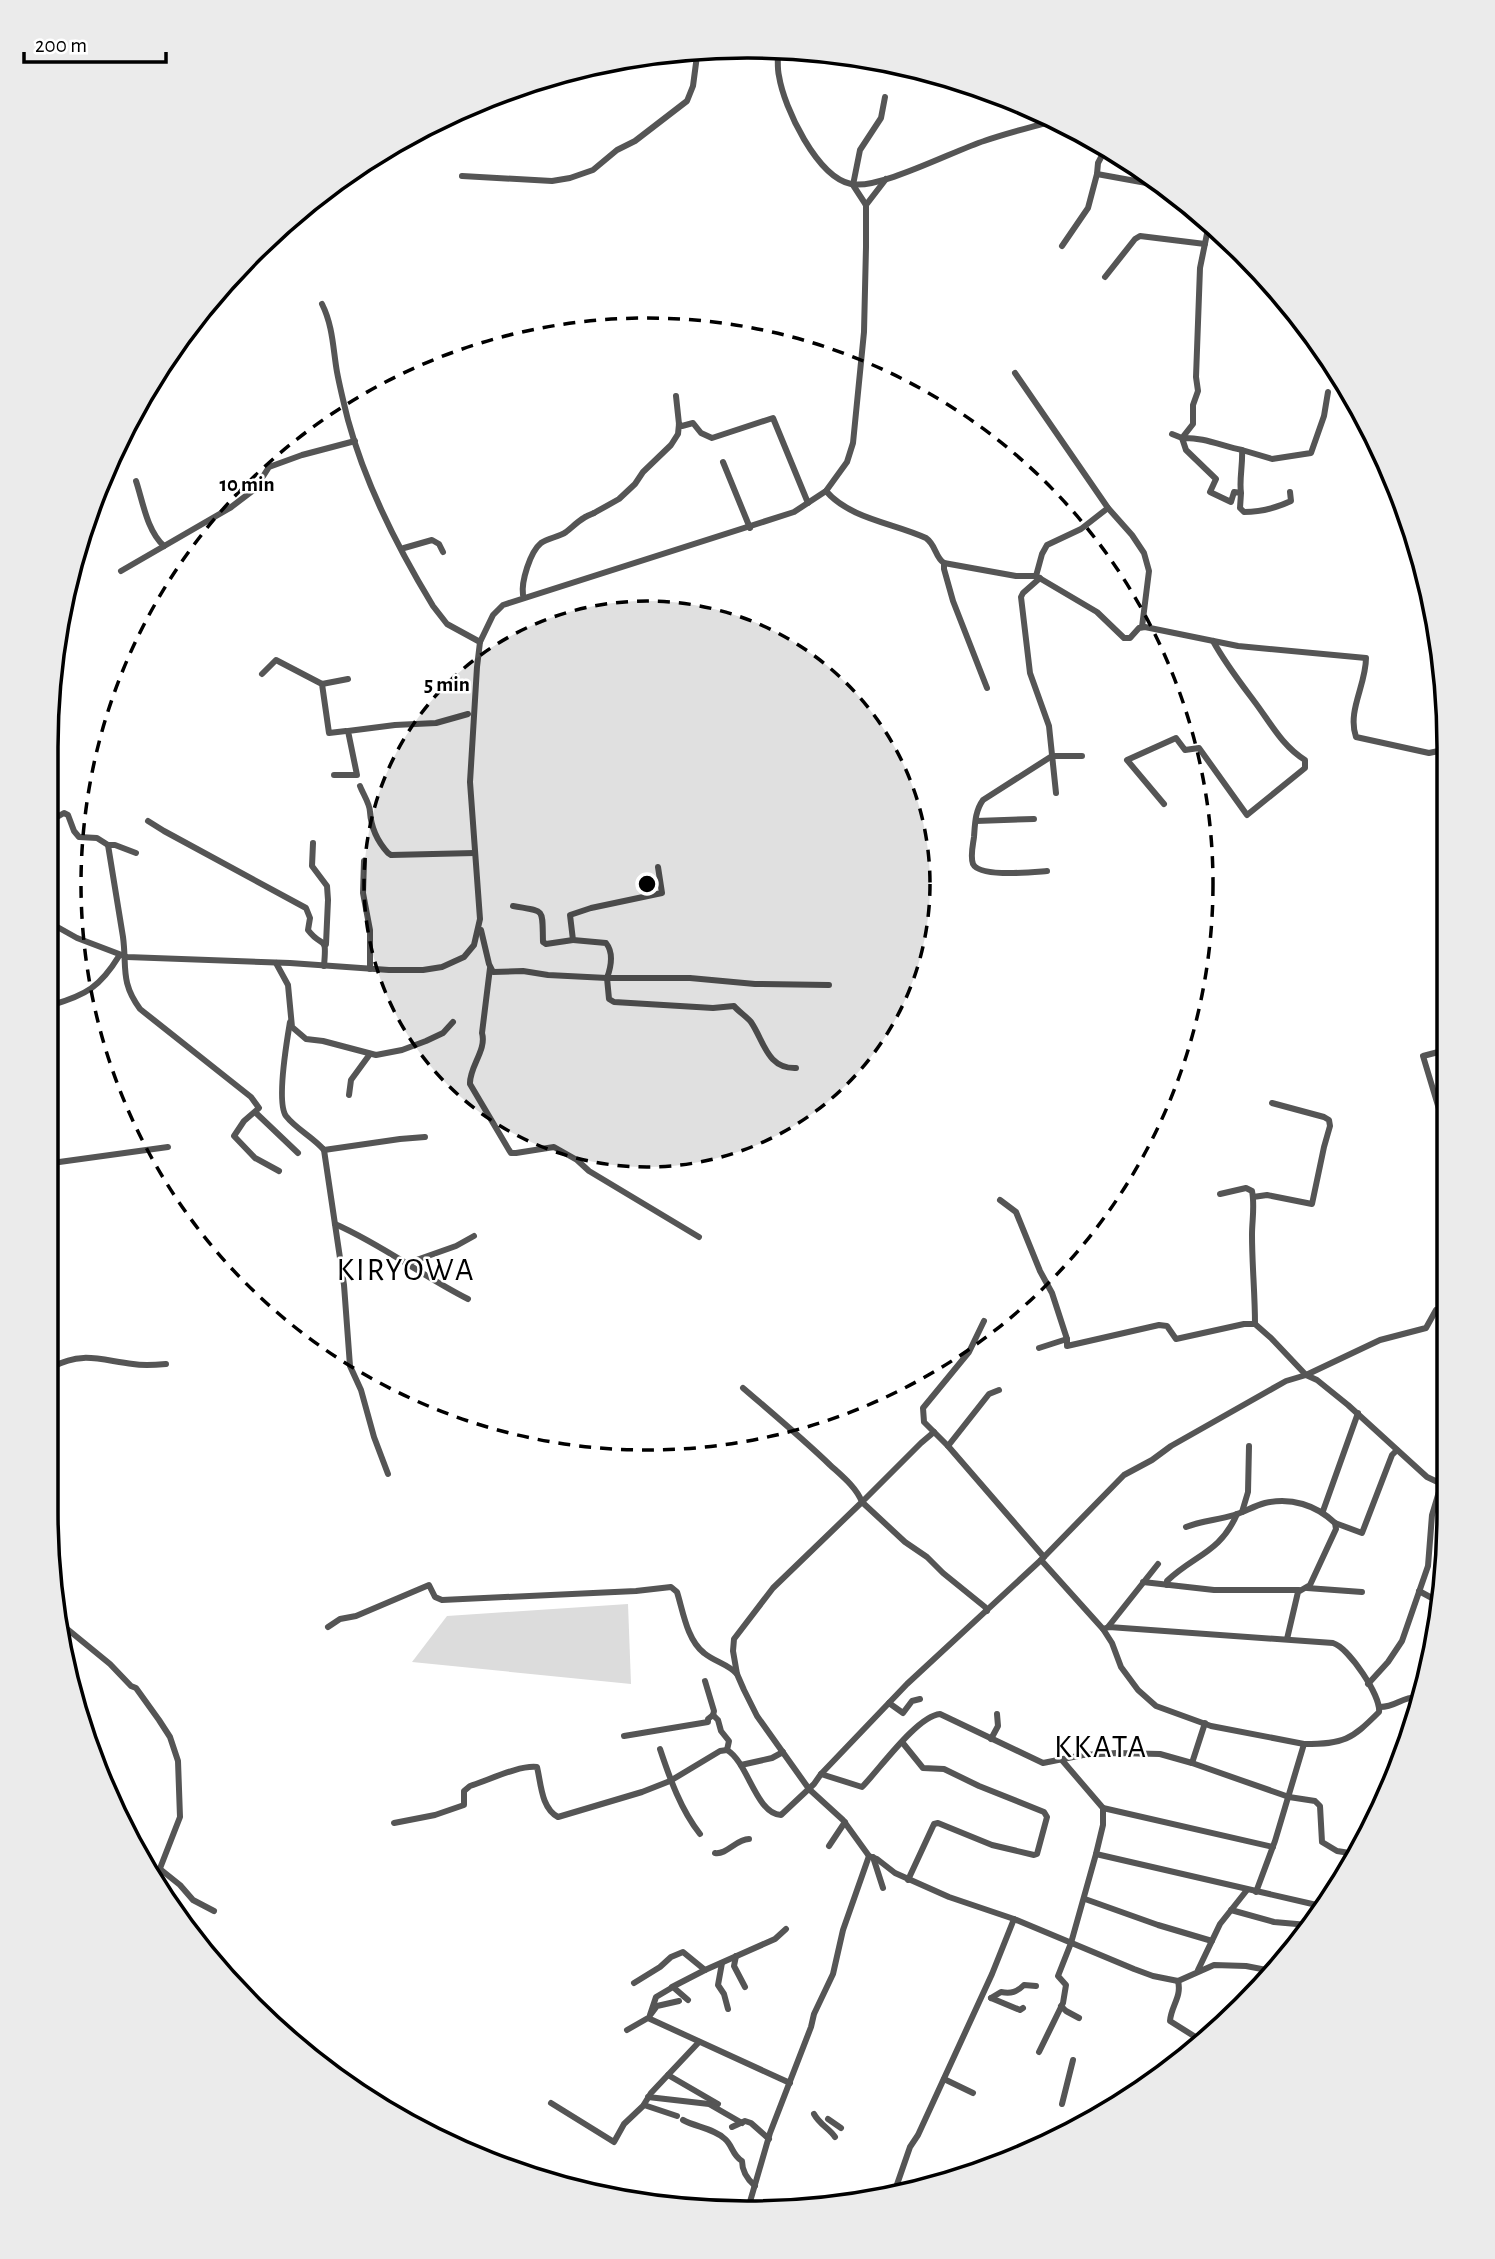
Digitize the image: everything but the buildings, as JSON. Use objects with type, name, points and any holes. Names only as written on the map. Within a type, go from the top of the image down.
[{"type":"street","points":[[699,1237],[554,1147],[511,1153],[479,1102],[470,1080],[484,1040],[482,1033],[490,968],[479,925],[470,782],[471,755],[480,642],[493,615],[503,605],[794,512],[827,491],[847,462],[853,443],[864,332],[866,205],[853,184],[832,173],[819,161],[803,139],[779,77],[778,59]]},
{"type":"street","points":[[462,176],[552,181],[593,170],[687,101],[693,86],[696,60]]},
{"type":"street","points":[[853,184],[860,150],[881,118],[885,97]]},
{"type":"street","points":[[853,184],[886,179],[982,141],[1042,124]]},
{"type":"street","points":[[1062,246],[1088,208],[1102,156]]},
{"type":"street","points":[[1097,174],[1142,182]]},
{"type":"street","points":[[866,205],[886,179]]},
{"type":"street","points":[[1182,438],[1193,424],[1193,405],[1198,391],[1196,377],[1200,268],[1207,234]]},
{"type":"street","points":[[1105,277],[1140,236],[1205,244]]},
{"type":"street","points":[[322,304],[330,325],[337,373],[355,441],[371,486],[433,606],[447,624],[480,642]]},
{"type":"street","points":[[827,491],[835,501],[848,509],[926,538],[934,544],[944,563],[1016,576],[1038,577],[1097,612],[1124,638],[1130,638],[1142,627],[1149,571],[1144,553],[1108,508],[1015,373]]},
{"type":"street","points":[[1172,434],[1182,438],[1197,437],[1272,459],[1311,453],[1324,416],[1328,392]]},
{"type":"street","points":[[523,595],[526,570],[541,543],[565,533],[585,517],[618,499],[661,457],[678,434],[676,396]]},
{"type":"street","points":[[679,424],[682,426],[694,423],[701,433],[712,438],[774,418],[808,503]]},
{"type":"street","points":[[1182,438],[1186,450],[1216,479],[1210,492],[1231,502],[1234,492],[1241,493]]},
{"type":"street","points":[[121,571],[230,508],[255,489],[269,467],[355,441]]},
{"type":"street","points":[[1242,450],[1243,463],[1239,481],[1240,508],[1244,512],[1282,505],[1290,501],[1290,492]]},
{"type":"street","points":[[723,463],[750,528]]},
{"type":"street","points":[[136,481],[151,526],[164,546]]},
{"type":"street","points":[[1056,793],[1049,726],[1030,673],[1021,597],[1038,577],[1042,554],[1047,545],[1081,530],[1108,508]]},
{"type":"street","points":[[404,548],[432,540],[439,544],[443,552]]},
{"type":"street","points":[[944,563],[953,601],[987,688]]},
{"type":"street","points":[[1142,627],[1213,641],[1366,658],[1366,671],[1351,724],[1356,737],[1429,753],[1437,751]]},
{"type":"street","points":[[1164,804],[1127,760],[1176,738],[1185,750],[1199,748],[1247,815],[1305,768],[1305,760],[1293,753],[1279,737],[1231,673],[1213,641]]},
{"type":"street","points":[[262,674],[276,660],[323,684],[329,733],[346,731]]},
{"type":"street","points":[[334,775],[356,775],[348,731],[436,723],[468,714]]},
{"type":"street","points":[[1047,871],[995,873],[978,870],[973,864],[973,858],[978,807],[983,800],[1052,756],[1082,756]]},
{"type":"street","points":[[360,786],[371,810],[369,817],[372,826],[391,855],[475,853]]},
{"type":"street","points":[[58,816],[64,813],[68,815],[74,831],[79,836],[97,838],[108,845],[136,853]]},
{"type":"street","points":[[976,821],[1034,819]]},
{"type":"street","points":[[149,821],[306,908],[310,918],[310,934],[322,940],[326,947]]},
{"type":"street","points":[[313,843],[312,866],[327,886],[324,966]]},
{"type":"street","points":[[108,845],[128,992],[140,1009],[251,1097],[259,1108],[244,1121],[234,1136],[255,1158],[279,1171]]},
{"type":"street","points":[[364,861],[363,893],[370,930],[370,969]]},
{"type":"street","points":[[573,940],[570,915],[662,893],[658,867]]},
{"type":"street","points":[[513,906],[539,911],[543,916],[543,942],[546,944],[573,940],[603,943],[608,946],[611,960],[607,978],[609,999],[614,1002],[713,1008],[734,1006],[749,1020],[770,1057],[785,1069],[796,1068]]},
{"type":"street","points":[[58,928],[77,939],[122,956],[423,970],[456,962],[464,957],[474,945],[479,925]]},
{"type":"street","points":[[58,1003],[85,993],[101,983],[122,956]]},
{"type":"street","points":[[276,963],[288,985],[290,1022],[282,1075],[284,1111],[288,1118],[324,1150],[344,1285],[350,1366],[361,1390],[388,1474]]},
{"type":"street","points":[[490,968],[496,973],[523,971],[607,978],[690,978],[755,984],[829,985]]},
{"type":"street","points":[[290,1022],[303,1038],[370,1054],[391,1052],[426,1041],[443,1033],[453,1022]]},
{"type":"street","points":[[1437,1052],[1423,1056],[1437,1102]]},
{"type":"street","points":[[349,1095],[351,1080],[370,1054]]},
{"type":"street","points":[[1253,1197],[1266,1195],[1312,1204],[1331,1126],[1329,1119],[1324,1117],[1272,1103]]},
{"type":"street","points":[[256,1113],[298,1153]]},
{"type":"street","points":[[324,1150],[425,1137]]},
{"type":"street","points":[[58,1162],[168,1147]]},
{"type":"street","points":[[1220,1194],[1249,1188],[1253,1197],[1255,1324]]},
{"type":"street","points":[[1000,1200],[1016,1212],[1052,1293],[1068,1339],[1067,1346],[1160,1325],[1167,1326],[1177,1339],[1255,1324],[1306,1375],[1317,1380],[1358,1413],[1397,1450],[1437,1482]]},
{"type":"street","points":[[335,1224],[362,1236],[468,1299]]},
{"type":"street","points":[[408,1263],[474,1236]]},
{"type":"street","points":[[727,1750],[735,1756],[762,1801],[776,1815],[781,1815],[809,1789],[889,1703],[953,1640],[1043,1559],[1128,1473],[1286,1381],[1306,1375],[1380,1340],[1426,1328],[1436,1310]]},
{"type":"street","points":[[984,1321],[969,1352],[923,1408],[924,1422],[1106,1628],[1121,1667],[1148,1700],[1163,1709],[1205,1723],[1256,1736],[1304,1744],[1330,1743],[1350,1738],[1379,1712],[1380,1707],[1368,1684],[1346,1650],[1338,1644],[1106,1628]]},
{"type":"street","points":[[1039,1348],[1068,1339]]},
{"type":"street","points":[[58,1364],[85,1357],[138,1365],[166,1364]]},
{"type":"street","points":[[743,1388],[847,1481],[859,1493],[862,1502],[905,1542],[985,1606],[986,1611]]},
{"type":"street","points":[[948,1446],[989,1394],[999,1390]]},
{"type":"street","points":[[1323,1511],[1358,1413]]},
{"type":"street","points":[[737,1674],[734,1639],[773,1588],[934,1432]]},
{"type":"street","points":[[1167,1585],[1167,1581],[1178,1570],[1210,1550],[1230,1530],[1248,1492],[1250,1446]]},
{"type":"street","points":[[1186,1527],[1262,1504],[1286,1501],[1323,1511],[1335,1523],[1362,1533],[1392,1455],[1397,1450]]},
{"type":"street","points":[[1368,1684],[1396,1651],[1419,1591],[1428,1566],[1432,1515],[1437,1501]]},
{"type":"street","points":[[1307,1588],[1335,1529],[1335,1523]]},
{"type":"street","points":[[1106,1628],[1158,1564]]},
{"type":"street","points":[[1143,1582],[1214,1590],[1307,1588],[1362,1592]]},
{"type":"street","points":[[328,1627],[341,1619],[356,1616],[429,1585],[435,1597],[442,1600],[671,1587],[677,1592],[695,1645],[704,1654],[732,1667],[757,1716],[809,1789],[845,1822],[871,1857],[883,1888]]},
{"type":"street","points":[[1287,1639],[1299,1590]]},
{"type":"street","points":[[1419,1591],[1431,1598]]},
{"type":"street","points":[[68,1629],[136,1688],[170,1737],[178,1761],[180,1818],[159,1870]]},
{"type":"street","points":[[624,1736],[708,1722],[714,1711],[705,1681]]},
{"type":"street","points":[[1380,1707],[1394,1706],[1406,1697],[1412,1697]]},
{"type":"street","points":[[889,1703],[903,1713],[912,1700],[920,1699]]},
{"type":"street","points":[[821,1774],[862,1787],[902,1742],[937,1714],[1037,1762],[1117,1753],[1170,1756],[1289,1797],[1318,1802],[1322,1842],[1337,1851],[1347,1853]]},
{"type":"street","points":[[991,1739],[998,1726],[997,1714]]},
{"type":"street","points":[[713,1715],[729,1741],[727,1750]]},
{"type":"street","points":[[1192,1763],[1205,1723]]},
{"type":"street","points":[[902,1742],[923,1768],[944,1769],[1044,1812],[1047,1817],[1037,1854],[1034,1855],[992,1845],[938,1823],[933,1824],[908,1880]]},
{"type":"street","points":[[1256,1892],[1273,1847],[1304,1744]]},
{"type":"street","points":[[660,1749],[670,1781],[700,1835]]},
{"type":"street","points":[[394,1823],[435,1815],[464,1805],[464,1791],[470,1786],[533,1766],[537,1767],[538,1783],[552,1814],[558,1817],[670,1781],[727,1750]]},
{"type":"street","points":[[740,1765],[762,1761],[783,1752]]},
{"type":"street","points":[[1062,1759],[1103,1808],[1273,1847]]},
{"type":"street","points":[[1040,2052],[1061,2006],[1066,1985],[1058,1976],[1085,1899],[1103,1825],[1103,1808]]},
{"type":"street","points":[[829,1846],[845,1822]]},
{"type":"street","points":[[715,1853],[721,1853],[742,1839],[749,1839]]},
{"type":"street","points":[[1097,1854],[1314,1905]]},
{"type":"street","points":[[871,1857],[908,1880],[1014,1919],[1153,1976],[1178,1981],[1208,1966],[1220,1964],[1263,1969]]},
{"type":"street","points":[[750,2201],[769,2139],[814,2014],[833,1974],[843,1930],[871,1857]]},
{"type":"street","points":[[161,1874],[180,1885],[192,1900],[214,1911]]},
{"type":"street","points":[[1197,1972],[1220,1924],[1247,1890]]},
{"type":"street","points":[[1085,1899],[1212,1941]]},
{"type":"street","points":[[1231,1910],[1274,1922],[1300,1924]]},
{"type":"street","points":[[896,2185],[910,2147],[983,1994],[1014,1919]]},
{"type":"street","points":[[649,2017],[656,1997],[705,1970],[775,1939],[786,1929]]},
{"type":"street","points":[[634,1983],[671,1957],[683,1952],[705,1970]]},
{"type":"street","points":[[736,1956],[734,1966],[745,1986]]},
{"type":"street","points":[[722,1963],[718,1985],[724,1994],[728,2010]]},
{"type":"street","points":[[1178,1981],[1178,1999],[1170,2021],[1194,2036]]},
{"type":"street","points":[[990,1998],[1001,1992],[1019,1991],[1024,1985],[1036,1986]]},
{"type":"street","points":[[673,1987],[688,2000]]},
{"type":"street","points":[[983,1994],[1020,2010],[1023,2008]]},
{"type":"street","points":[[626,2030],[649,2017],[657,2006],[679,2001]]},
{"type":"street","points":[[1061,2006],[1063,2010],[1079,2018]]},
{"type":"street","points":[[649,2017],[790,2083]]},
{"type":"street","points":[[551,2103],[614,2142],[624,2124],[699,2042]]},
{"type":"street","points":[[1062,2104],[1073,2060]]},
{"type":"street","points":[[667,2076],[717,2103],[743,2122]]},
{"type":"street","points":[[944,2078],[973,2093]]},
{"type":"street","points":[[648,2097],[714,2105],[743,2122],[751,2123],[769,2139]]},
{"type":"street","points":[[644,2105],[680,2118],[727,2141],[735,2157],[742,2161],[742,2169],[749,2181],[755,2186]]},
{"type":"street","points":[[814,2114],[818,2122],[835,2137]]},
{"type":"street","points":[[828,2119],[841,2128]]},
{"type":"street","points":[[732,2127],[743,2122]]},
{"type":"shaded area","points":[[628,1604],[631,1684],[412,1662],[447,1616]]},
{"type":"district","name":"KIRYOWA","points":[[406,1269]]},
{"type":"district","name":"KKATA","points":[[1101,1746]]}]
